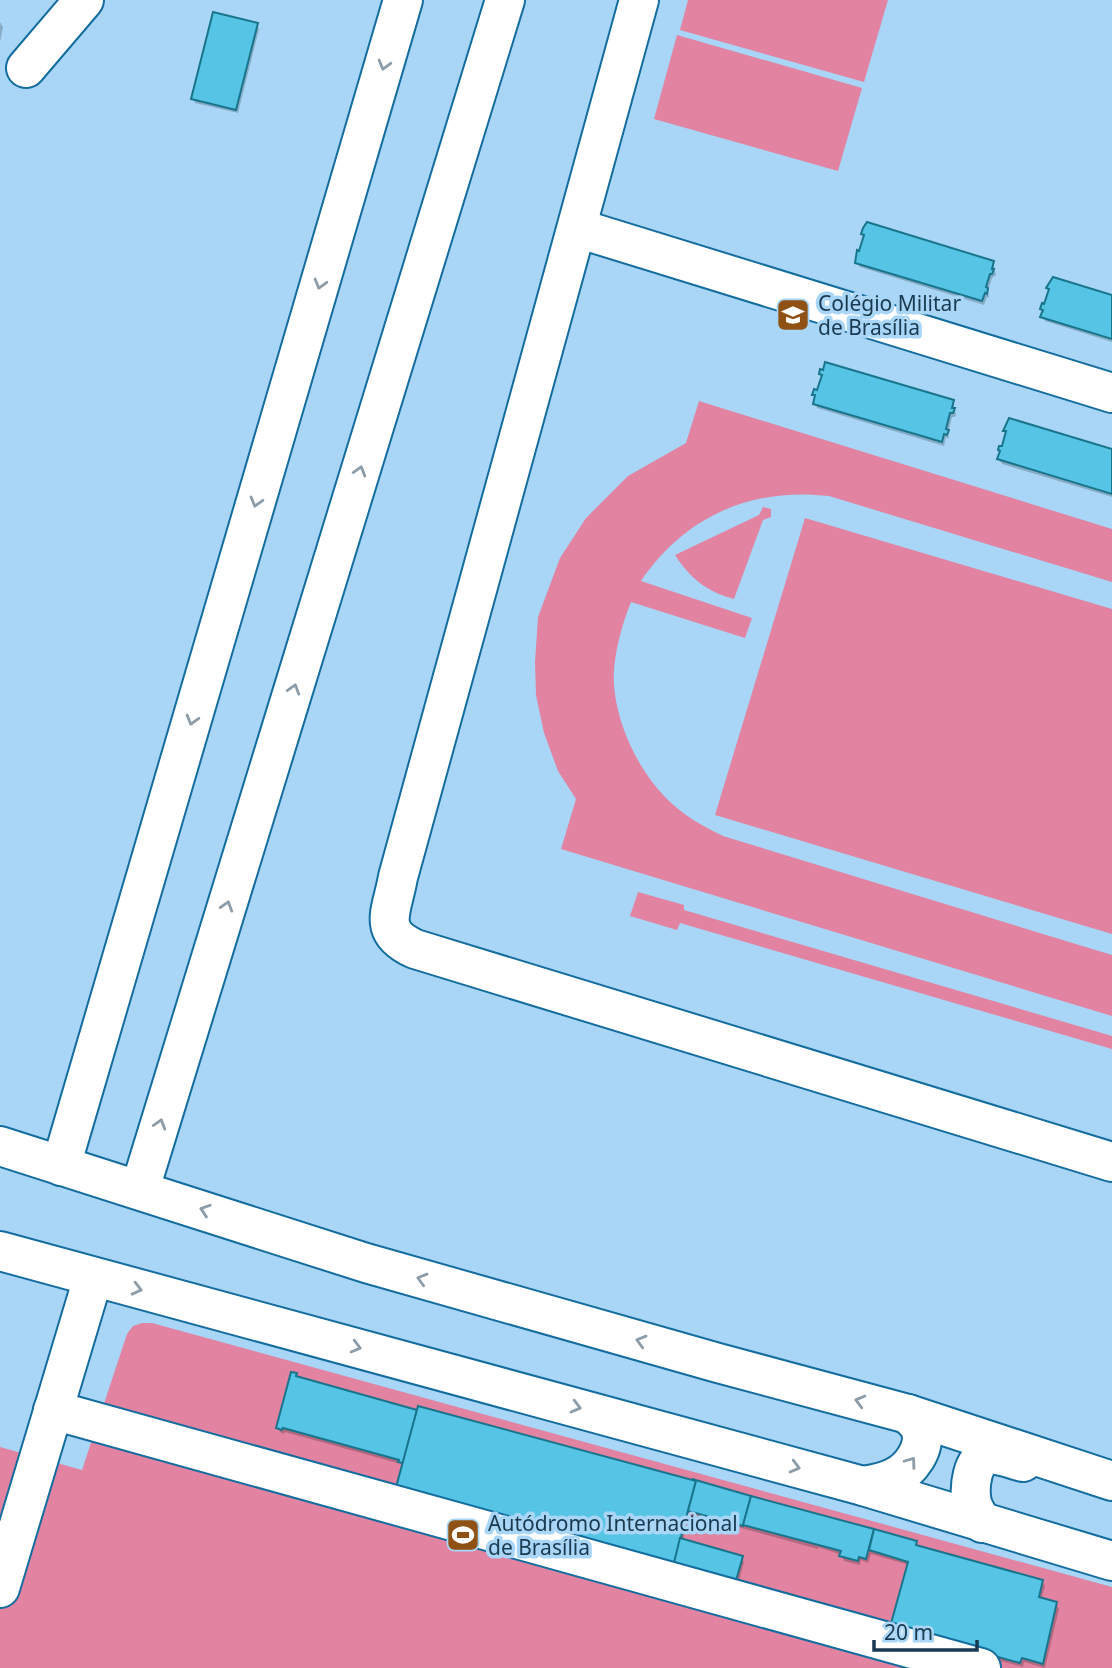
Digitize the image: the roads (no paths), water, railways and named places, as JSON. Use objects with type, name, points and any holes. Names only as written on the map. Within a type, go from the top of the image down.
[{"type":"street","points":[[26,68],[84,0]]},
{"type":"street","points":[[61,1166],[403,0]]},
{"type":"street","points":[[141,1189],[505,0]]},
{"type":"street","points":[[639,0],[398,877],[389,925],[393,936],[415,949],[1112,1162]]},
{"type":"street","points":[[577,228],[1112,393]]},
{"type":"street","points":[[0,1146],[366,1263],[908,1414],[1108,1480]]},
{"type":"street","points":[[0,1251],[863,1486],[1112,1561]]},
{"type":"street","points":[[0,1588],[93,1278]]},
{"type":"street","points":[[53,1409],[981,1668]]},
{"type":"street","points":[[863,1486],[895,1478],[909,1468],[918,1453],[922,1438],[918,1424],[908,1414]]},
{"type":"street","points":[[982,1523],[973,1504],[971,1491],[974,1471],[981,1459],[990,1455],[1108,1480]]},
{"type":"place","name":"Colégio Militar de Brasília","points":[[793,315]]},
{"type":"place","name":"Autódromo Internacional de Brasília","points":[[463,1535]]}]
